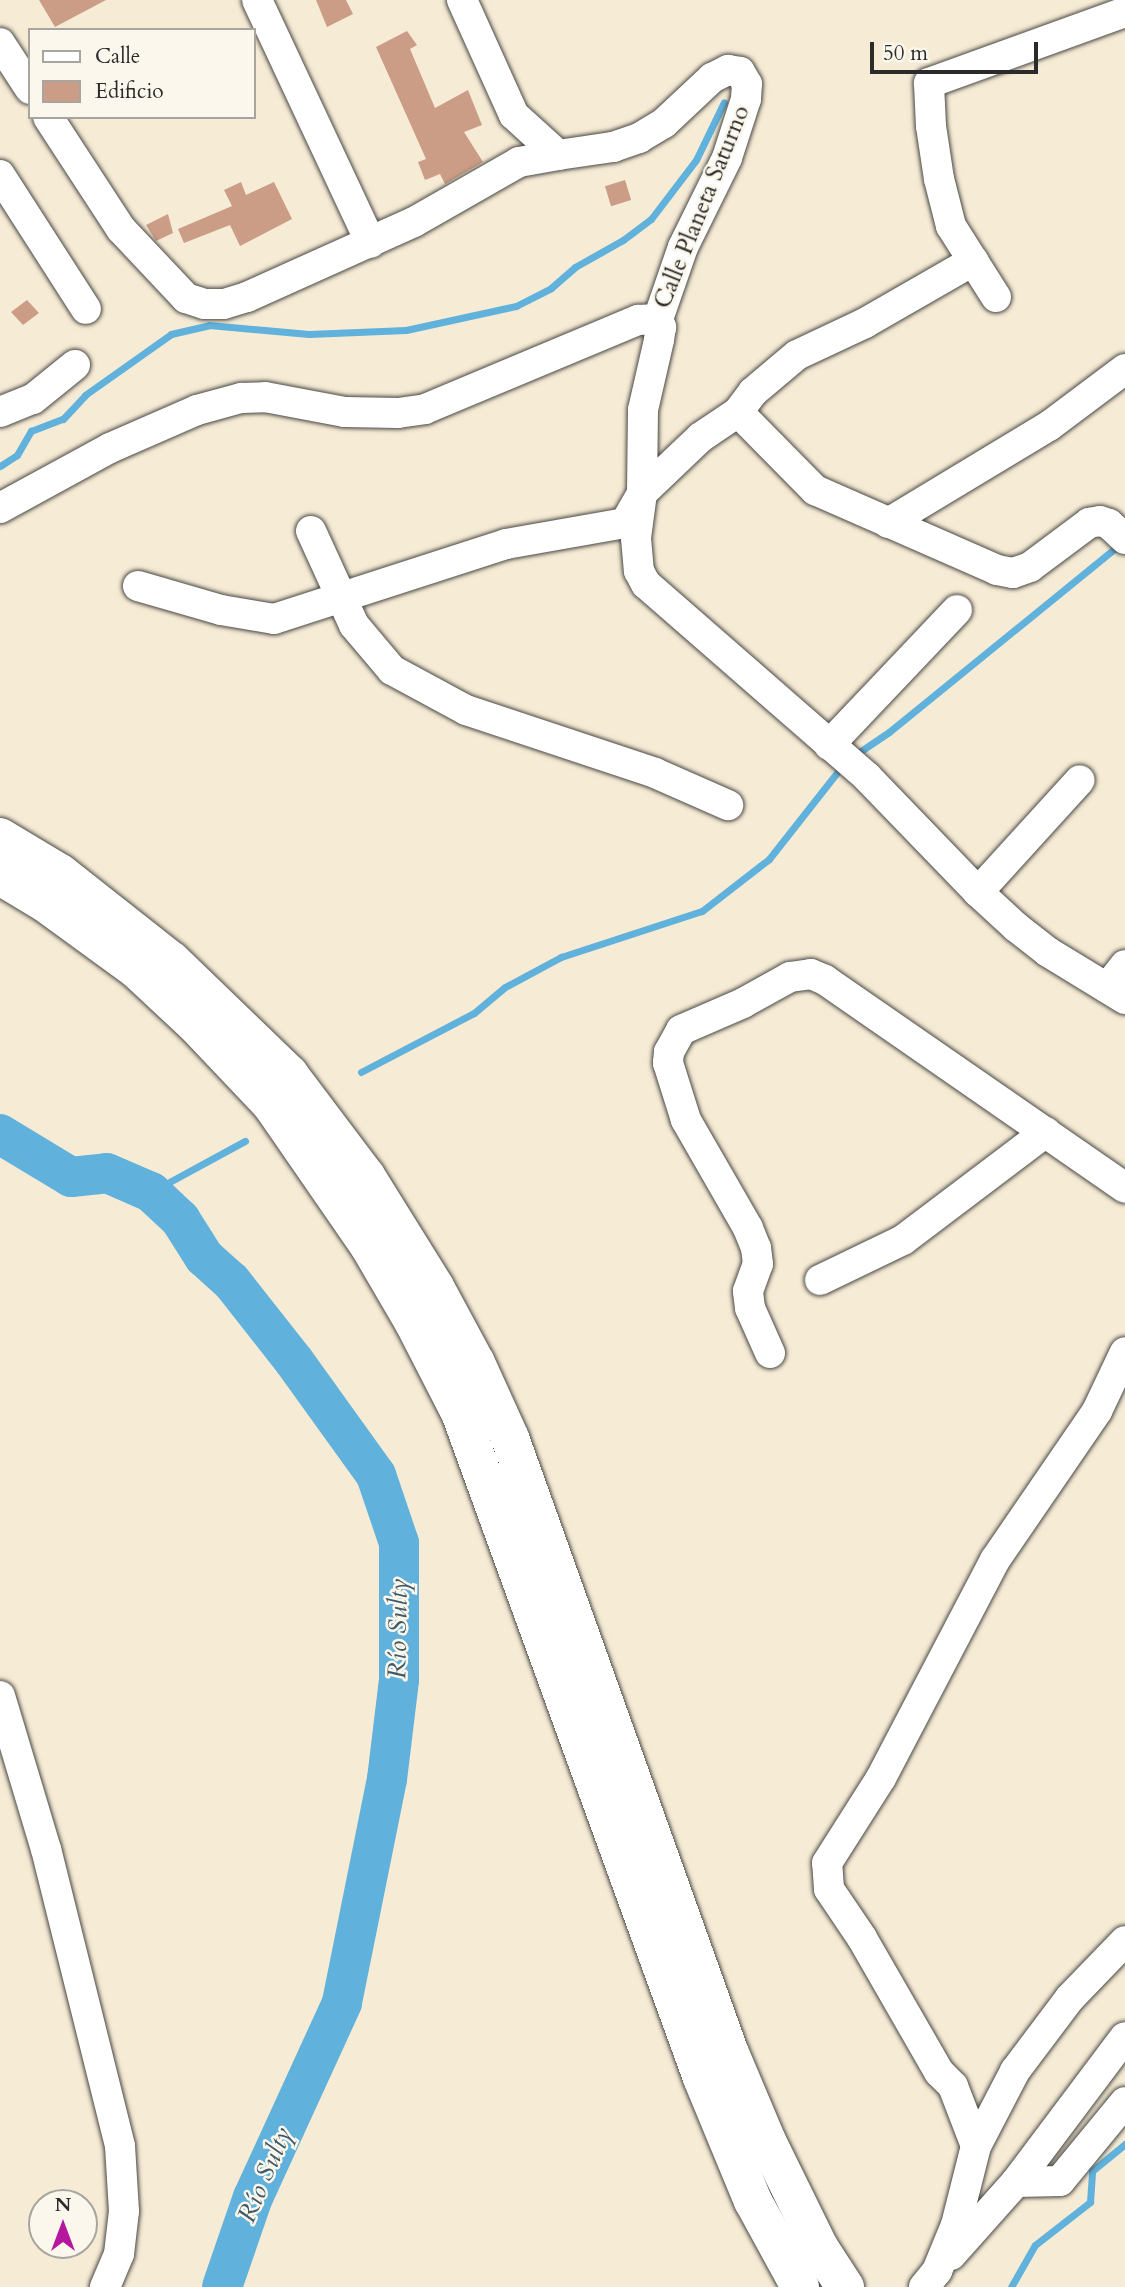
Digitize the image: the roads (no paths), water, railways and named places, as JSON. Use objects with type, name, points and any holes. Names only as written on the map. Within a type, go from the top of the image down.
[{"type":"highway","points":[[0,836],[60,873],[172,961],[289,1074],[366,1176],[435,1287],[476,1363],[510,1438],[729,2051],[767,2141],[819,2247],[845,2287]]},
{"type":"highway","points":[[0,876],[45,903],[136,970],[195,1024],[271,1104],[369,1246],[414,1323],[461,1415],[702,2078],[753,2201],[800,2287]]},
{"type":"street","points":[[257,0],[371,243]]},
{"type":"street","points":[[462,0],[514,115],[558,155]]},
{"type":"street","points":[[996,297],[951,226],[939,179],[931,126],[929,83],[1125,12]]},
{"type":"street","points":[[0,43],[28,86]]},
{"type":"street","name":"Calle Planeta Saturno","points":[[558,155],[613,147],[639,138],[664,123],[712,78],[728,70],[740,72],[747,84],[746,99],[727,158],[683,247],[658,319]]},
{"type":"street","points":[[49,119],[121,229],[186,298],[204,304],[224,304],[371,243],[519,162],[558,155]]},
{"type":"street","points":[[0,175],[86,309]]},
{"type":"street","points":[[138,586],[221,610],[274,619],[295,615],[341,597],[506,544],[625,523],[642,493],[701,437],[738,412],[753,392],[797,355],[865,323],[973,261]]},
{"type":"street","points":[[0,508],[110,448],[197,410],[242,398],[265,397],[345,412],[425,410],[601,334],[648,317],[658,319],[661,327],[659,341],[643,410],[642,493],[636,557],[646,584],[867,777],[978,892],[1048,951],[1119,984]]},
{"type":"street","points":[[0,412],[33,399],[75,365]]},
{"type":"street","points":[[888,523],[1049,425],[1125,369]]},
{"type":"street","points":[[738,412],[815,490],[997,570],[1013,573],[1030,567],[1089,523],[1100,521],[1109,524],[1125,539]]},
{"type":"street","points":[[310,531],[359,633],[392,670],[466,710],[655,773],[728,805]]},
{"type":"street","points":[[829,745],[957,610]]},
{"type":"street","points":[[978,892],[1080,780]]},
{"type":"street","points":[[770,1353],[750,1308],[748,1291],[758,1264],[756,1248],[748,1228],[686,1120],[670,1076],[669,1052],[681,1030],[743,1003],[790,976],[811,974],[1125,1188]]},
{"type":"street","points":[[820,1280],[903,1240],[1046,1132]]},
{"type":"street","points":[[976,2146],[953,2086],[939,2072],[862,1938],[829,1889],[827,1863],[881,1778],[995,1560],[1082,1432],[1118,1396],[1125,1352]]},
{"type":"street","points":[[0,1696],[46,1849],[120,2146],[124,2211],[119,2254],[105,2287]]},
{"type":"street","points":[[930,2279],[956,2225],[976,2146],[1015,2071],[1070,1998],[1125,1941]]},
{"type":"street","points":[[930,2279],[1016,2182],[1125,2037]]},
{"type":"street","points":[[1016,2182],[1060,2181],[1125,2102]]},
{"type":"waterway","points":[[0,466],[17,455],[31,431],[63,419],[85,395],[171,334],[209,325],[309,334],[406,330],[516,306],[551,288],[575,267],[623,240],[651,219],[696,160],[724,102]]},
{"type":"waterway","points":[[855,755],[889,732],[1119,545]]},
{"type":"waterway","points":[[361,1072],[474,1013],[505,987],[561,957],[702,911],[769,859],[843,765]]},
{"type":"waterway","name":"Río Sulty","points":[[0,1134],[71,1177],[107,1173],[151,1192],[180,1219],[204,1257],[231,1281],[294,1361],[376,1475],[399,1543],[399,1680],[387,1779],[342,2003],[253,2197],[222,2287]]},
{"type":"waterway","points":[[151,1192],[245,1141]]},
{"type":"waterway","points":[[1011,2287],[1035,2245],[1090,2202],[1092,2171],[1125,2144]]}]
